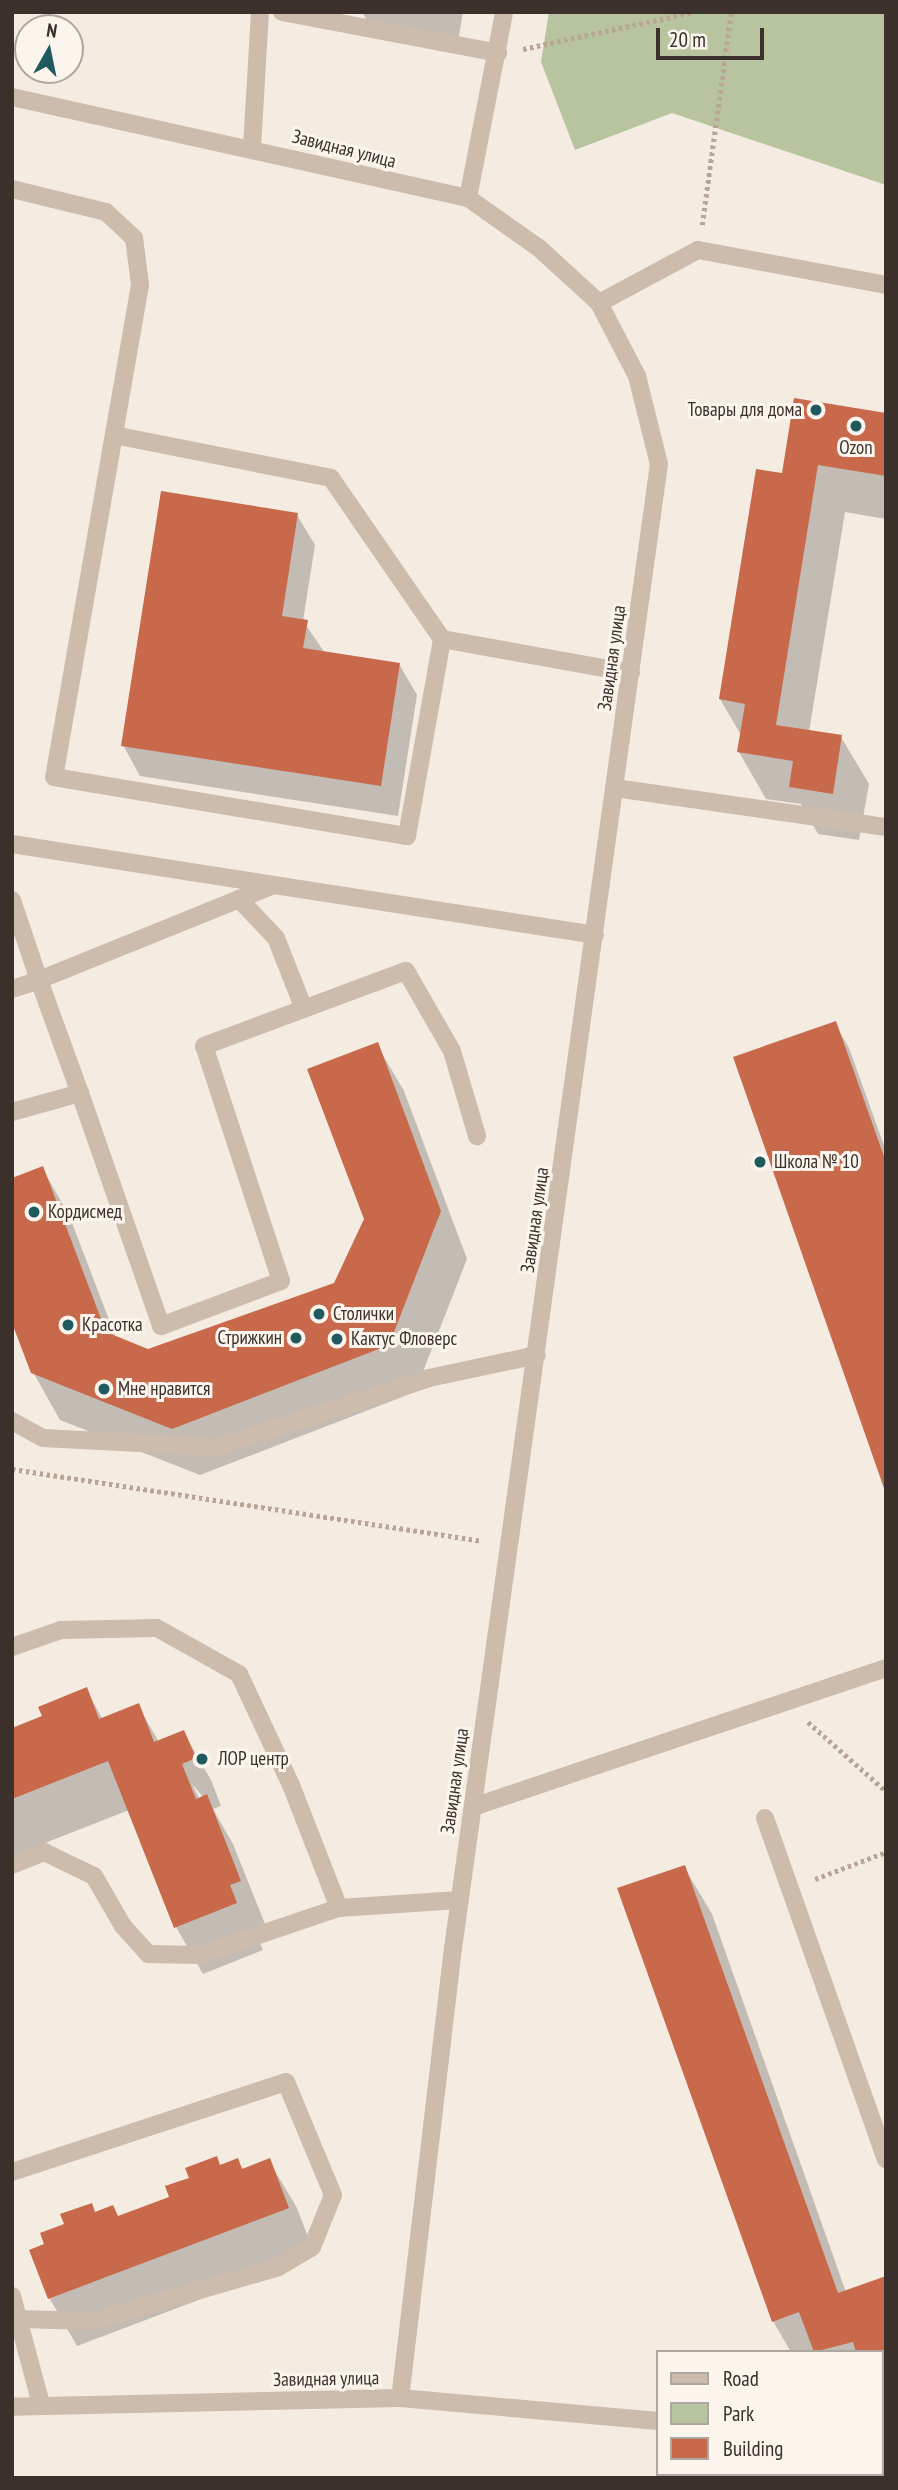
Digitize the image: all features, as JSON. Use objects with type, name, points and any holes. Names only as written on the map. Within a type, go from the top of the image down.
[{"type":"street","points":[[252,147],[260,12]]},
{"type":"street","points":[[282,12],[498,53]]},
{"type":"street","points":[[468,198],[504,12]]},
{"type":"street","name":"Завидная улица","points":[[12,97],[252,147],[335,171],[468,198],[539,248],[599,303],[637,376],[659,464],[459,1900],[400,2398],[41,2404],[12,2407]]},
{"type":"street","points":[[12,189],[106,212],[134,238],[140,285],[54,777],[407,836],[442,639],[331,478],[114,435]]},
{"type":"street","points":[[599,303],[698,250],[886,285]]},
{"type":"street","points":[[442,639],[631,673]]},
{"type":"street","points":[[615,788],[886,827]]},
{"type":"street","points":[[12,844],[595,934]]},
{"type":"street","points":[[12,989],[274,885]]},
{"type":"street","points":[[239,899],[276,938],[304,1009]]},
{"type":"street","points":[[12,900],[162,1326],[281,1281],[204,1046],[406,971],[452,1051],[477,1136]]},
{"type":"street","points":[[12,1112],[80,1093]]},
{"type":"street","points":[[12,1421],[44,1438],[217,1447],[429,1378],[537,1355]]},
{"type":"street","points":[[12,1647],[61,1630],[156,1628],[239,1674],[291,1786],[339,1908]]},
{"type":"street","points":[[473,1807],[886,1668]]},
{"type":"street","points":[[765,1818],[886,2159]]},
{"type":"street","points":[[12,1865],[44,1852],[94,1876],[122,1926],[148,1954],[200,1955],[339,1908],[459,1900]]},
{"type":"street","points":[[12,2172],[286,2082],[333,2195],[312,2247],[279,2267],[93,2321],[18,2319]]},
{"type":"street","points":[[12,2296],[41,2404]]},
{"type":"street","points":[[400,2398],[656,2421]]},
{"type":"path","points":[[498,53],[694,12]]},
{"type":"path","points":[[698,250],[731,12]]},
{"type":"path","points":[[12,1469],[510,1546]]},
{"type":"path","points":[[787,1702],[886,1791]]},
{"type":"path","points":[[790,1889],[886,1852]]},
{"type":"green space","points":[[549,12],[886,12],[886,185],[672,113],[575,150],[541,62]]},
{"type":"building","points":[[794,398],[886,413],[886,476],[818,465],[776,725],[842,735],[833,794],[789,787],[793,761],[737,752],[745,704],[719,699],[756,469],[782,473]]},
{"type":"building","points":[[161,491],[298,513],[282,616],[308,620],[303,648],[400,663],[381,786],[121,746]]},
{"type":"building","points":[[836,1021],[886,1162],[885,1491],[733,1057]]},
{"type":"building","points":[[378,1042],[441,1211],[389,1345],[172,1429],[31,1373],[12,1323],[12,1178],[43,1166],[106,1332],[148,1349],[334,1283],[364,1219],[307,1069]]},
{"type":"building","points":[[87,1687],[99,1719],[139,1703],[154,1742],[184,1730],[196,1758],[182,1764],[196,1799],[207,1794],[241,1881],[230,1885],[237,1903],[174,1928],[108,1761],[12,1799],[12,1728],[42,1716],[38,1707]]},
{"type":"building","points":[[685,1865],[838,2293],[886,2276],[886,2352],[855,2350],[853,2342],[813,2350],[799,2312],[772,2322],[617,1888]]},
{"type":"building","points":[[217,2156],[220,2165],[238,2158],[242,2169],[270,2158],[289,2208],[48,2299],[29,2250],[44,2244],[40,2233],[64,2224],[60,2214],[92,2203],[95,2212],[113,2205],[118,2216],[169,2197],[165,2186],[189,2178],[185,2168]]},
{"type":"place","name":"Товары для дома","points":[[816,410]]},
{"type":"place","name":"Ozon","points":[[856,426]]},
{"type":"place","name":"Школа № 10","points":[[760,1162]]},
{"type":"place","name":"Кордисмед","points":[[34,1212]]},
{"type":"place","name":"Столички","points":[[319,1314]]},
{"type":"place","name":"Красотка","points":[[68,1325]]},
{"type":"place","name":"Стрижкин","points":[[296,1338]]},
{"type":"place","name":"Кактус Фловерс","points":[[337,1339]]},
{"type":"place","name":"Мне нравится","points":[[104,1389]]},
{"type":"place","name":"ЛОР центр","points":[[202,1759]]}]
